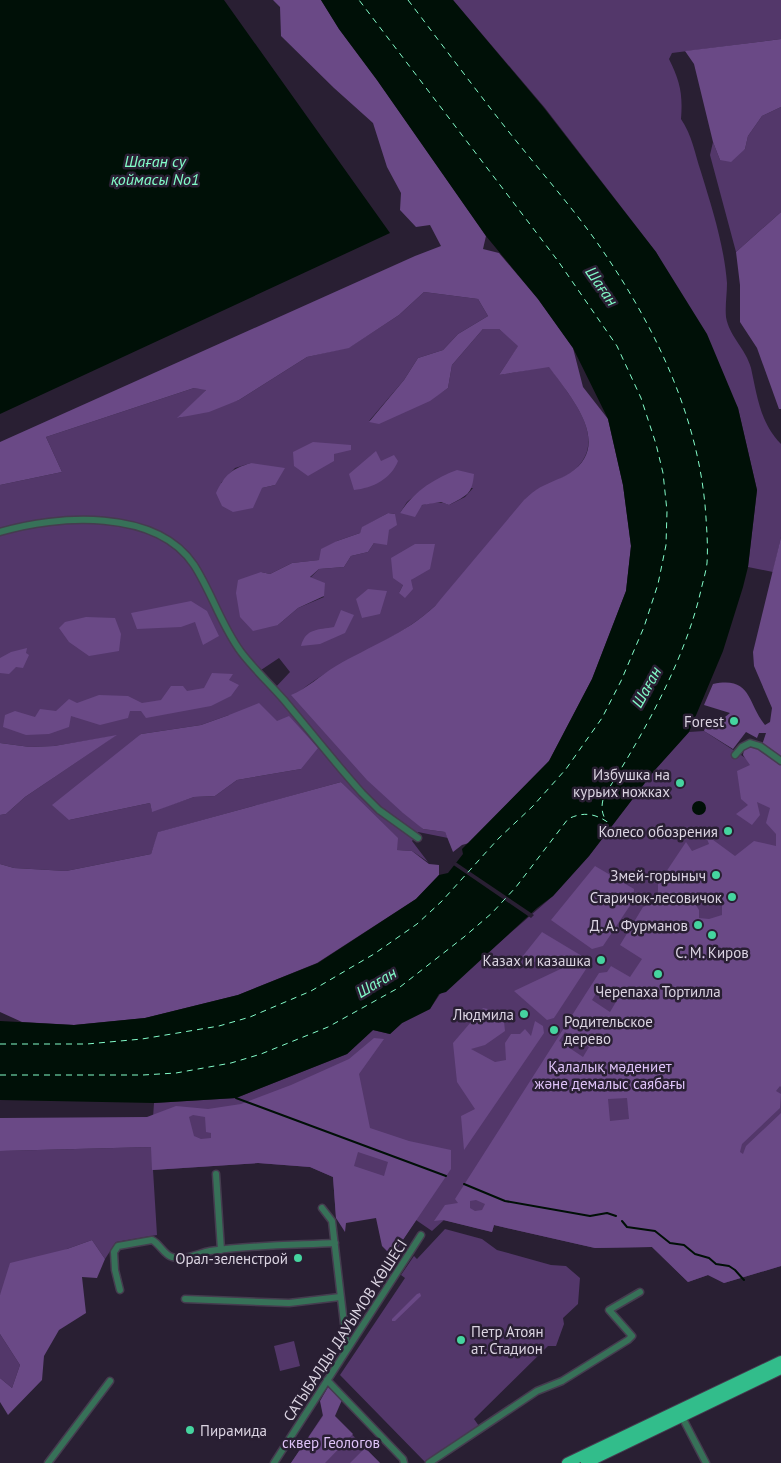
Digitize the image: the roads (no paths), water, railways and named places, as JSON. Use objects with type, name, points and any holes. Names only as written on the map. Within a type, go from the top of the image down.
[{"type":"main road","points":[[586,1463],[781,1361]]},
{"type":"main road","points":[[567,1463],[680,1413],[710,1402],[781,1369]]},
{"type":"street","points":[[0,532],[36,524],[84,519],[126,524],[149,531],[169,541],[181,550],[193,564],[240,651],[362,793],[380,810],[418,838]]},
{"type":"street","points":[[735,755],[742,747],[750,743],[760,746],[781,761]]},
{"type":"street","points":[[216,1174],[221,1250]]},
{"type":"street","points":[[322,1208],[332,1221],[347,1349]]},
{"type":"street","name":"САТЫБАЛДЫ ДАУЫМОВ КӨШЕСІ","points":[[274,1463],[421,1235]]},
{"type":"street","points":[[120,1290],[115,1270],[114,1252],[118,1246],[152,1240],[158,1243],[172,1257],[180,1258],[221,1250],[335,1243]]},
{"type":"street","points":[[429,1463],[537,1391],[562,1381],[628,1340],[632,1336],[609,1310],[640,1292]]},
{"type":"street","points":[[185,1299],[289,1302],[340,1297]]},
{"type":"street","points":[[327,1380],[403,1459],[404,1463]]},
{"type":"street","points":[[48,1463],[110,1381]]},
{"type":"street","points":[[680,1413],[706,1463]]},
{"type":"water","name":"Шаған су қоймасы No1","points":[[0,0],[224,0],[390,233],[0,414]]},
{"type":"water","name":"Шаған","points":[[321,0],[453,0],[544,108],[656,252],[707,334],[738,408],[757,490],[748,567],[743,587],[723,651],[689,732],[654,771],[589,856],[553,896],[537,908],[446,992],[439,994],[430,1009],[402,1023],[390,1034],[373,1030],[347,1054],[236,1098],[154,1103],[0,1100],[0,1021],[74,1025],[145,1018],[238,995],[318,963],[416,899],[439,875],[448,873],[463,854],[462,849],[549,761],[592,679],[626,591],[631,546],[623,485],[608,419],[573,348],[538,299],[486,236],[339,29]]},
{"type":"water","points":[[696,801],[702,801],[706,808],[702,815],[696,815],[692,811],[692,805]]},
{"type":"waterway","points":[[236,1098],[446,1176]]},
{"type":"waterway","points":[[464,1184],[505,1201],[590,1216],[607,1213],[616,1216]]},
{"type":"waterway","points":[[622,1221],[627,1227],[655,1231],[670,1243],[684,1245],[695,1254],[709,1258],[716,1264],[729,1266],[744,1280]]},
{"type":"place","name":"Forest","points":[[734,721]]},
{"type":"place","name":"Избушка на курьих ножках","points":[[680,783]]},
{"type":"place","name":"Колесо обозрения","points":[[728,831]]},
{"type":"place","name":"Змей-горыныч","points":[[716,875]]},
{"type":"place","name":"Старичок-лесовичок","points":[[732,897]]},
{"type":"place","name":"Д. А. Фурманов","points":[[698,925]]},
{"type":"place","name":"С. М. Киров","points":[[712,935]]},
{"type":"place","name":"Казах и казашка","points":[[601,960]]},
{"type":"place","name":"Черепаха Тортилла","points":[[658,974]]},
{"type":"place","name":"Людмила","points":[[524,1014]]},
{"type":"place","name":"Родительское дерево","points":[[554,1030]]},
{"type":"place","name":"Орал-зеленстрой","points":[[298,1258]]},
{"type":"place","name":"Петр Атоян ат. Стадион","points":[[461,1340]]},
{"type":"place","name":"Пирамида","points":[[190,1430]]},
{"type":"park label","name":"Қалалық мәдениет және демалыс саябағы","points":[[610,1074]]},
{"type":"park label","name":"сквер Геологов","points":[[331,1442]]}]
